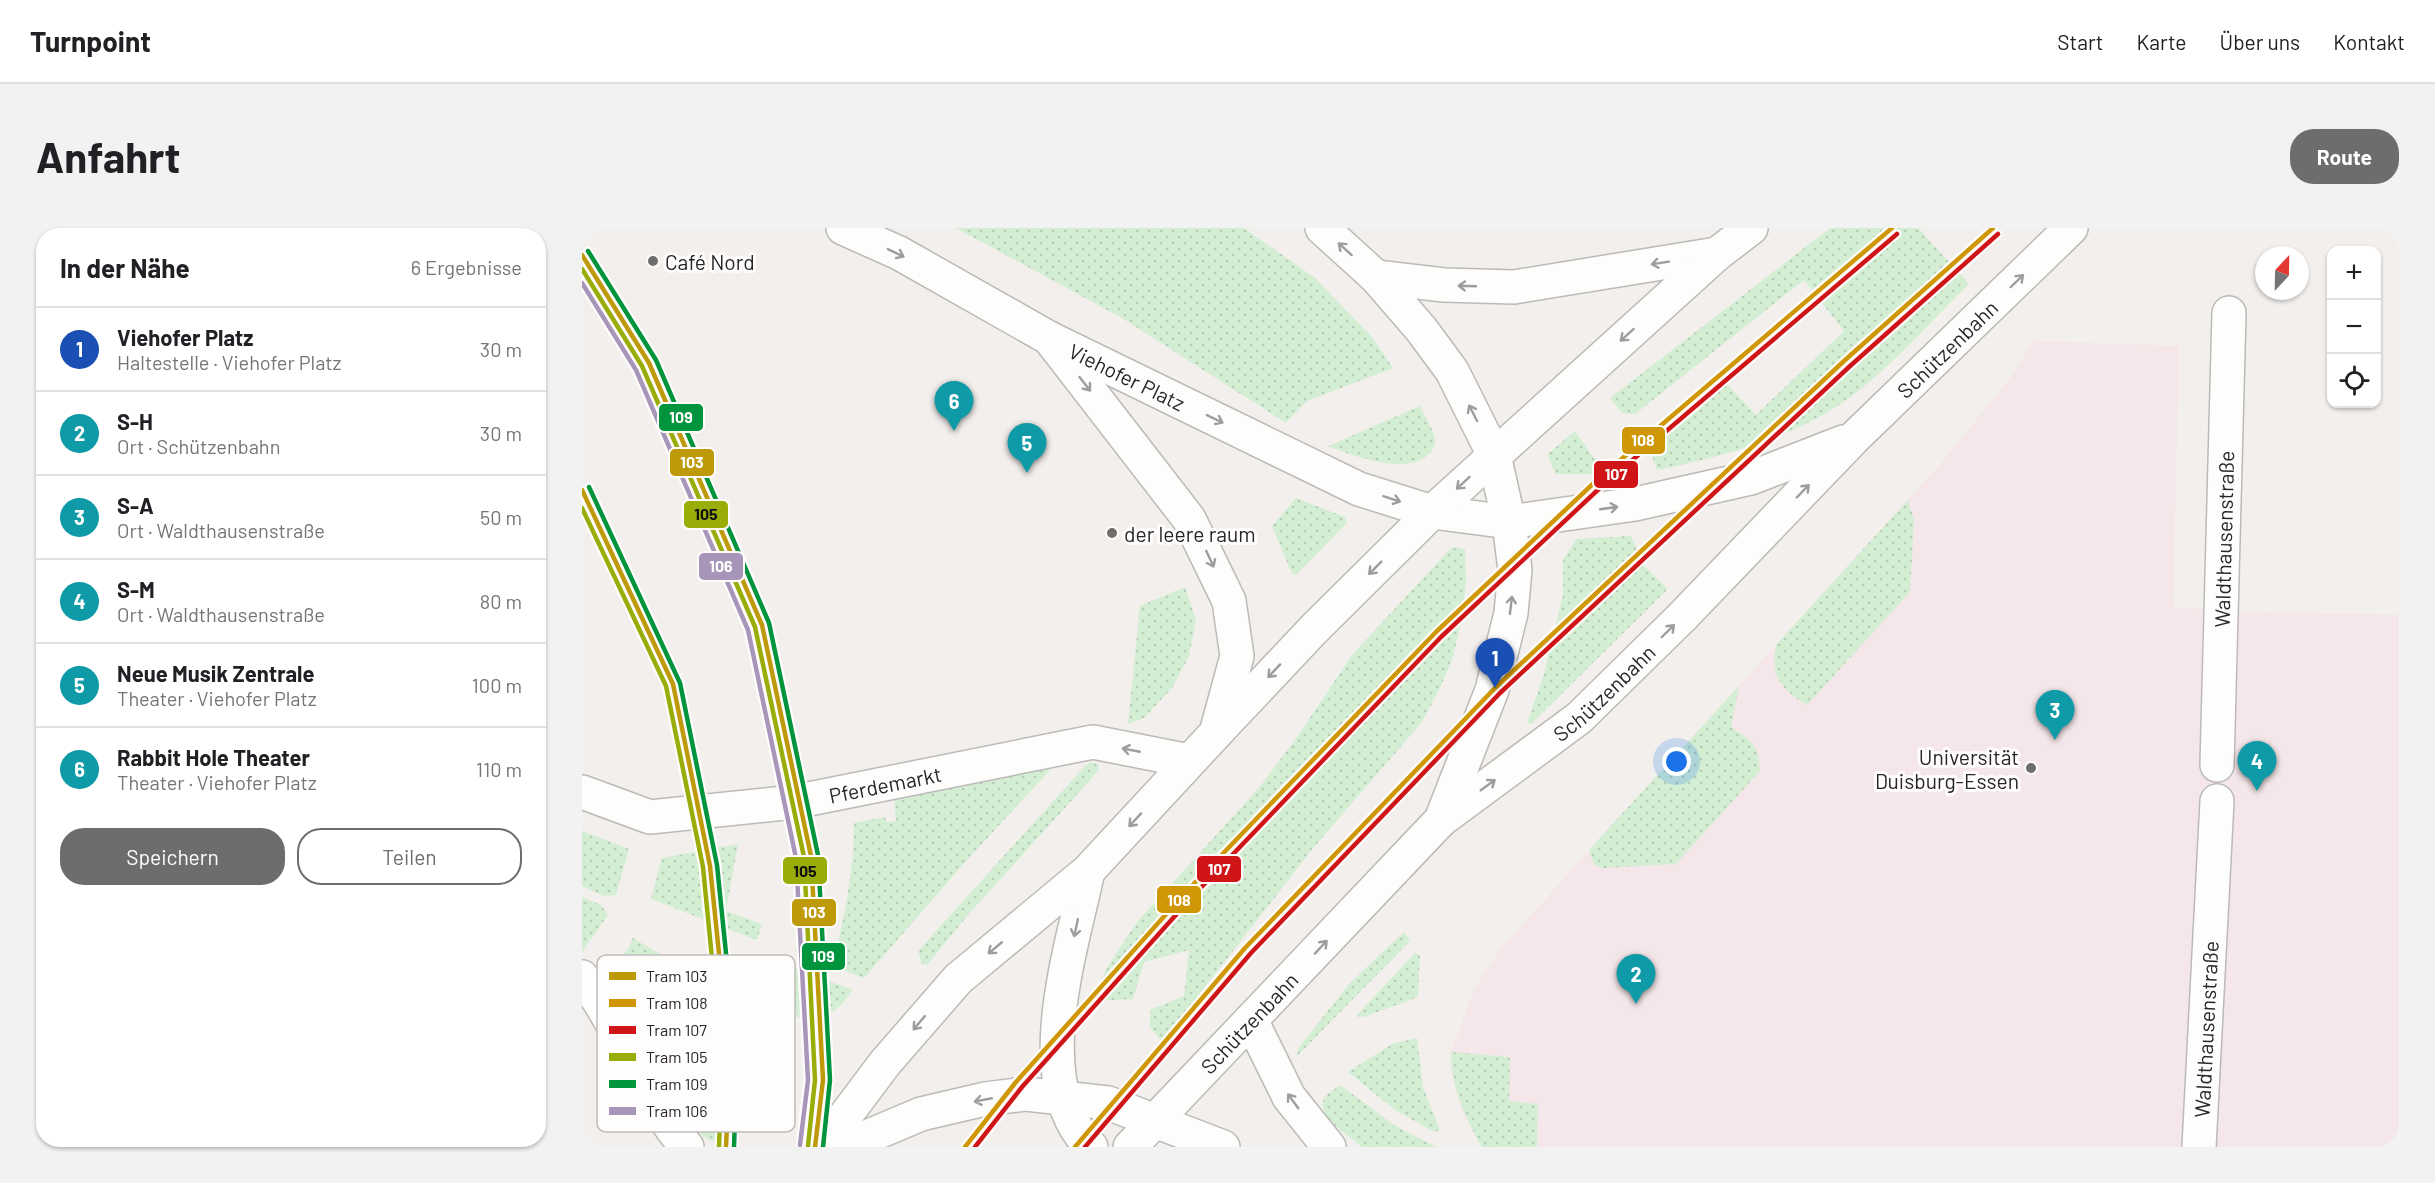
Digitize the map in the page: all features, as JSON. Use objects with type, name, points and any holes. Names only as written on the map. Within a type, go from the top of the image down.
[{"type":"main road","name":"Viehofer Platz","points":[[843,228],[898,253],[1049,338],[1349,484],[1432,512],[1509,522],[1635,504],[1751,478],[1854,438]]},
{"type":"main road","points":[[1322,228],[1376,277],[1452,371],[1494,455],[1509,522],[1515,570],[1511,613],[1492,690],[1441,820]]},
{"type":"main road","points":[[822,1147],[885,1063],[958,979],[1088,871],[1314,628],[1432,512],[1718,254],[1751,228]]},
{"type":"main road","name":"Schützenbahn","points":[[1130,1147],[1441,820],[1579,718],[1682,617],[1854,438],[2072,228]]},
{"type":"main road","points":[[1376,277],[1444,285],[1514,287],[1718,254]]},
{"type":"main road","name":"Waldthausenstraße","points":[[2217,765],[2229,313]]},
{"type":"main road","name":"Viehofer Platz","points":[[1049,338],[1189,519],[1229,601],[1237,656],[1216,733]]},
{"type":"main road","name":"Pferdemarkt","points":[[582,792],[650,817],[794,802],[1093,742],[1189,761]]},
{"type":"main road","name":"Waldthausenstraße","points":[[2199,1147],[2217,801]]},
{"type":"main road","points":[[1088,871],[1063,992],[1056,1062],[1062,1096],[1078,1134],[1091,1147]]},
{"type":"main road","points":[[582,977],[597,1000]]},
{"type":"main road","points":[[1251,1020],[1289,1096],[1329,1147]]},
{"type":"main road","points":[[843,1147],[921,1114],[1026,1094],[1062,1096],[1108,1103],[1223,1147]]},
{"type":"main road","points":[[675,1132],[687,1147]]},
{"type":"shaded area","name":"Universität Duisburg-Essen","points":[[2034,341],[2179,346],[2173,607],[2224,611],[2399,615],[2399,1147],[1482,1147],[1462,1111],[1452,1074],[1451,1052],[1474,989],[1503,946],[1942,462],[2011,377]]},
{"type":"green space","points":[[956,228],[1244,228],[1315,278],[1372,337],[1393,368],[1307,401],[1286,423],[1122,318]]},
{"type":"green space","points":[[1830,228],[1918,228],[1969,284],[1884,369],[1831,410],[1784,434],[1759,443],[1657,470],[1649,447],[1652,437],[1721,378],[1756,415],[1844,331],[1804,280],[1635,414],[1622,413],[1610,398]]},
{"type":"green space","points":[[1420,406],[1432,428],[1435,441],[1431,451],[1421,460],[1395,464],[1380,462],[1328,446]]},
{"type":"green space","points":[[1575,431],[1605,474],[1555,474],[1548,454]]},
{"type":"green space","points":[[1296,498],[1345,517],[1347,523],[1296,575],[1292,574],[1272,526]]},
{"type":"green space","points":[[1908,500],[1914,520],[1910,592],[1807,705],[1790,693],[1779,681],[1775,665],[1776,645]]},
{"type":"green space","points":[[1631,536],[1645,567],[1668,589],[1531,724],[1527,723],[1544,674],[1563,595],[1563,560],[1576,539]]},
{"type":"green space","points":[[1452,547],[1465,549],[1466,581],[1462,618],[1453,657],[1422,722],[1314,847],[1162,1042],[1150,1027],[1150,1010],[1184,996],[1189,950],[1144,962],[1133,999],[1096,1001],[1101,980],[1109,964],[1137,922],[1258,789],[1298,736],[1352,655]]},
{"type":"green space","points":[[1185,587],[1196,620],[1189,656],[1172,688],[1144,718],[1128,724],[1140,606]]},
{"type":"green space","points":[[1739,686],[1731,727],[1753,744],[1758,755],[1760,771],[1676,864],[1602,868],[1594,865],[1589,850]]},
{"type":"green space","points":[[1091,762],[1097,764],[1099,769],[1092,778],[967,916],[927,965],[922,964],[918,951]]},
{"type":"green space","points":[[1052,768],[968,859],[864,978],[795,952],[800,938],[836,951],[849,887],[854,823],[885,817],[886,822],[896,821],[894,798]]},
{"type":"green space","points":[[582,831],[629,849],[616,895],[604,896],[582,886]]},
{"type":"green space","points":[[738,844],[726,911],[762,924],[757,940],[651,899],[662,858]]},
{"type":"green space","points":[[582,897],[601,905],[608,915],[582,952]]},
{"type":"green space","points":[[1404,932],[1410,941],[1296,1057],[1299,1047],[1350,983]]},
{"type":"green space","points":[[633,938],[661,955],[623,955]]},
{"type":"green space","points":[[1415,953],[1420,955],[1418,997],[1364,1017],[1356,1016]]},
{"type":"green space","points":[[795,969],[853,990],[842,1004],[814,1027],[795,1015]]},
{"type":"green space","points":[[1417,1038],[1423,1087],[1440,1130],[1434,1132],[1395,1110],[1348,1072],[1392,1044]]},
{"type":"green space","points":[[1451,1052],[1510,1057],[1509,1101],[1538,1104],[1537,1147],[1482,1147],[1456,1090]]},
{"type":"green space","points":[[1340,1085],[1394,1125],[1436,1147],[1362,1147],[1328,1120],[1322,1104],[1325,1096]]},
{"type":"green space","points":[[700,1132],[720,1132],[716,1142]]},
{"type":"tram line","name":"108","points":[[965,1147],[1016,1082],[1185,893],[1436,632],[1597,480],[1892,228]]},
{"type":"tram line","name":"108","points":[[1075,1147],[1245,948],[1495,688],[1844,361],[1993,228]]},
{"type":"tram line","name":"107","points":[[975,1147],[1022,1087],[1191,898],[1441,637],[1602,486],[1897,234]]},
{"type":"tram line","name":"107","points":[[1085,1147],[1251,953],[1500,693],[1849,367],[1998,234]]},
{"type":"tram line","name":"109","points":[[588,251],[656,360],[769,623],[818,855],[830,1080],[823,1147]]},
{"type":"tram line","name":"103","points":[[582,255],[649,363],[762,625],[811,856],[823,1080],[815,1147]]},
{"type":"tram line","name":"105","points":[[582,269],[642,366],[755,627],[804,857],[815,1080],[808,1146]]},
{"type":"tram line","name":"106","points":[[582,283],[636,370],[748,630],[796,858],[808,1080],[800,1145]]},
{"type":"tram line","name":"109","points":[[589,487],[680,683],[717,865],[726,955]]},
{"type":"tram line","name":"103","points":[[582,490],[673,684],[710,866],[719,955]]},
{"type":"tram line","name":"105","points":[[582,508],[666,686],[703,867],[712,955]]},
{"type":"tram line","name":"105","points":[[719,1147],[720,1132]]},
{"type":"tram line","name":"103","points":[[726,1147],[727,1132]]},
{"type":"tram line","name":"109","points":[[734,1147],[735,1132]]},
{"type":"place","name":"Café Nord","points":[[653,261]]},
{"type":"place","name":"Rabbit Hole Theater","points":[[954,431]]},
{"type":"place","name":"Neue Musik Zentrale","points":[[1027,473]]},
{"type":"place","name":"der leere raum","points":[[1112,533]]},
{"type":"place","name":"Viehofer Platz","points":[[1495,688]]},
{"type":"place","name":"S-A","points":[[2055,740]]},
{"type":"place","name":"Universität Duisburg-Essen","points":[[2031,768]]},
{"type":"place","name":"S-M","points":[[2257,791]]},
{"type":"place","name":"S-H","points":[[1636,1004]]}]
